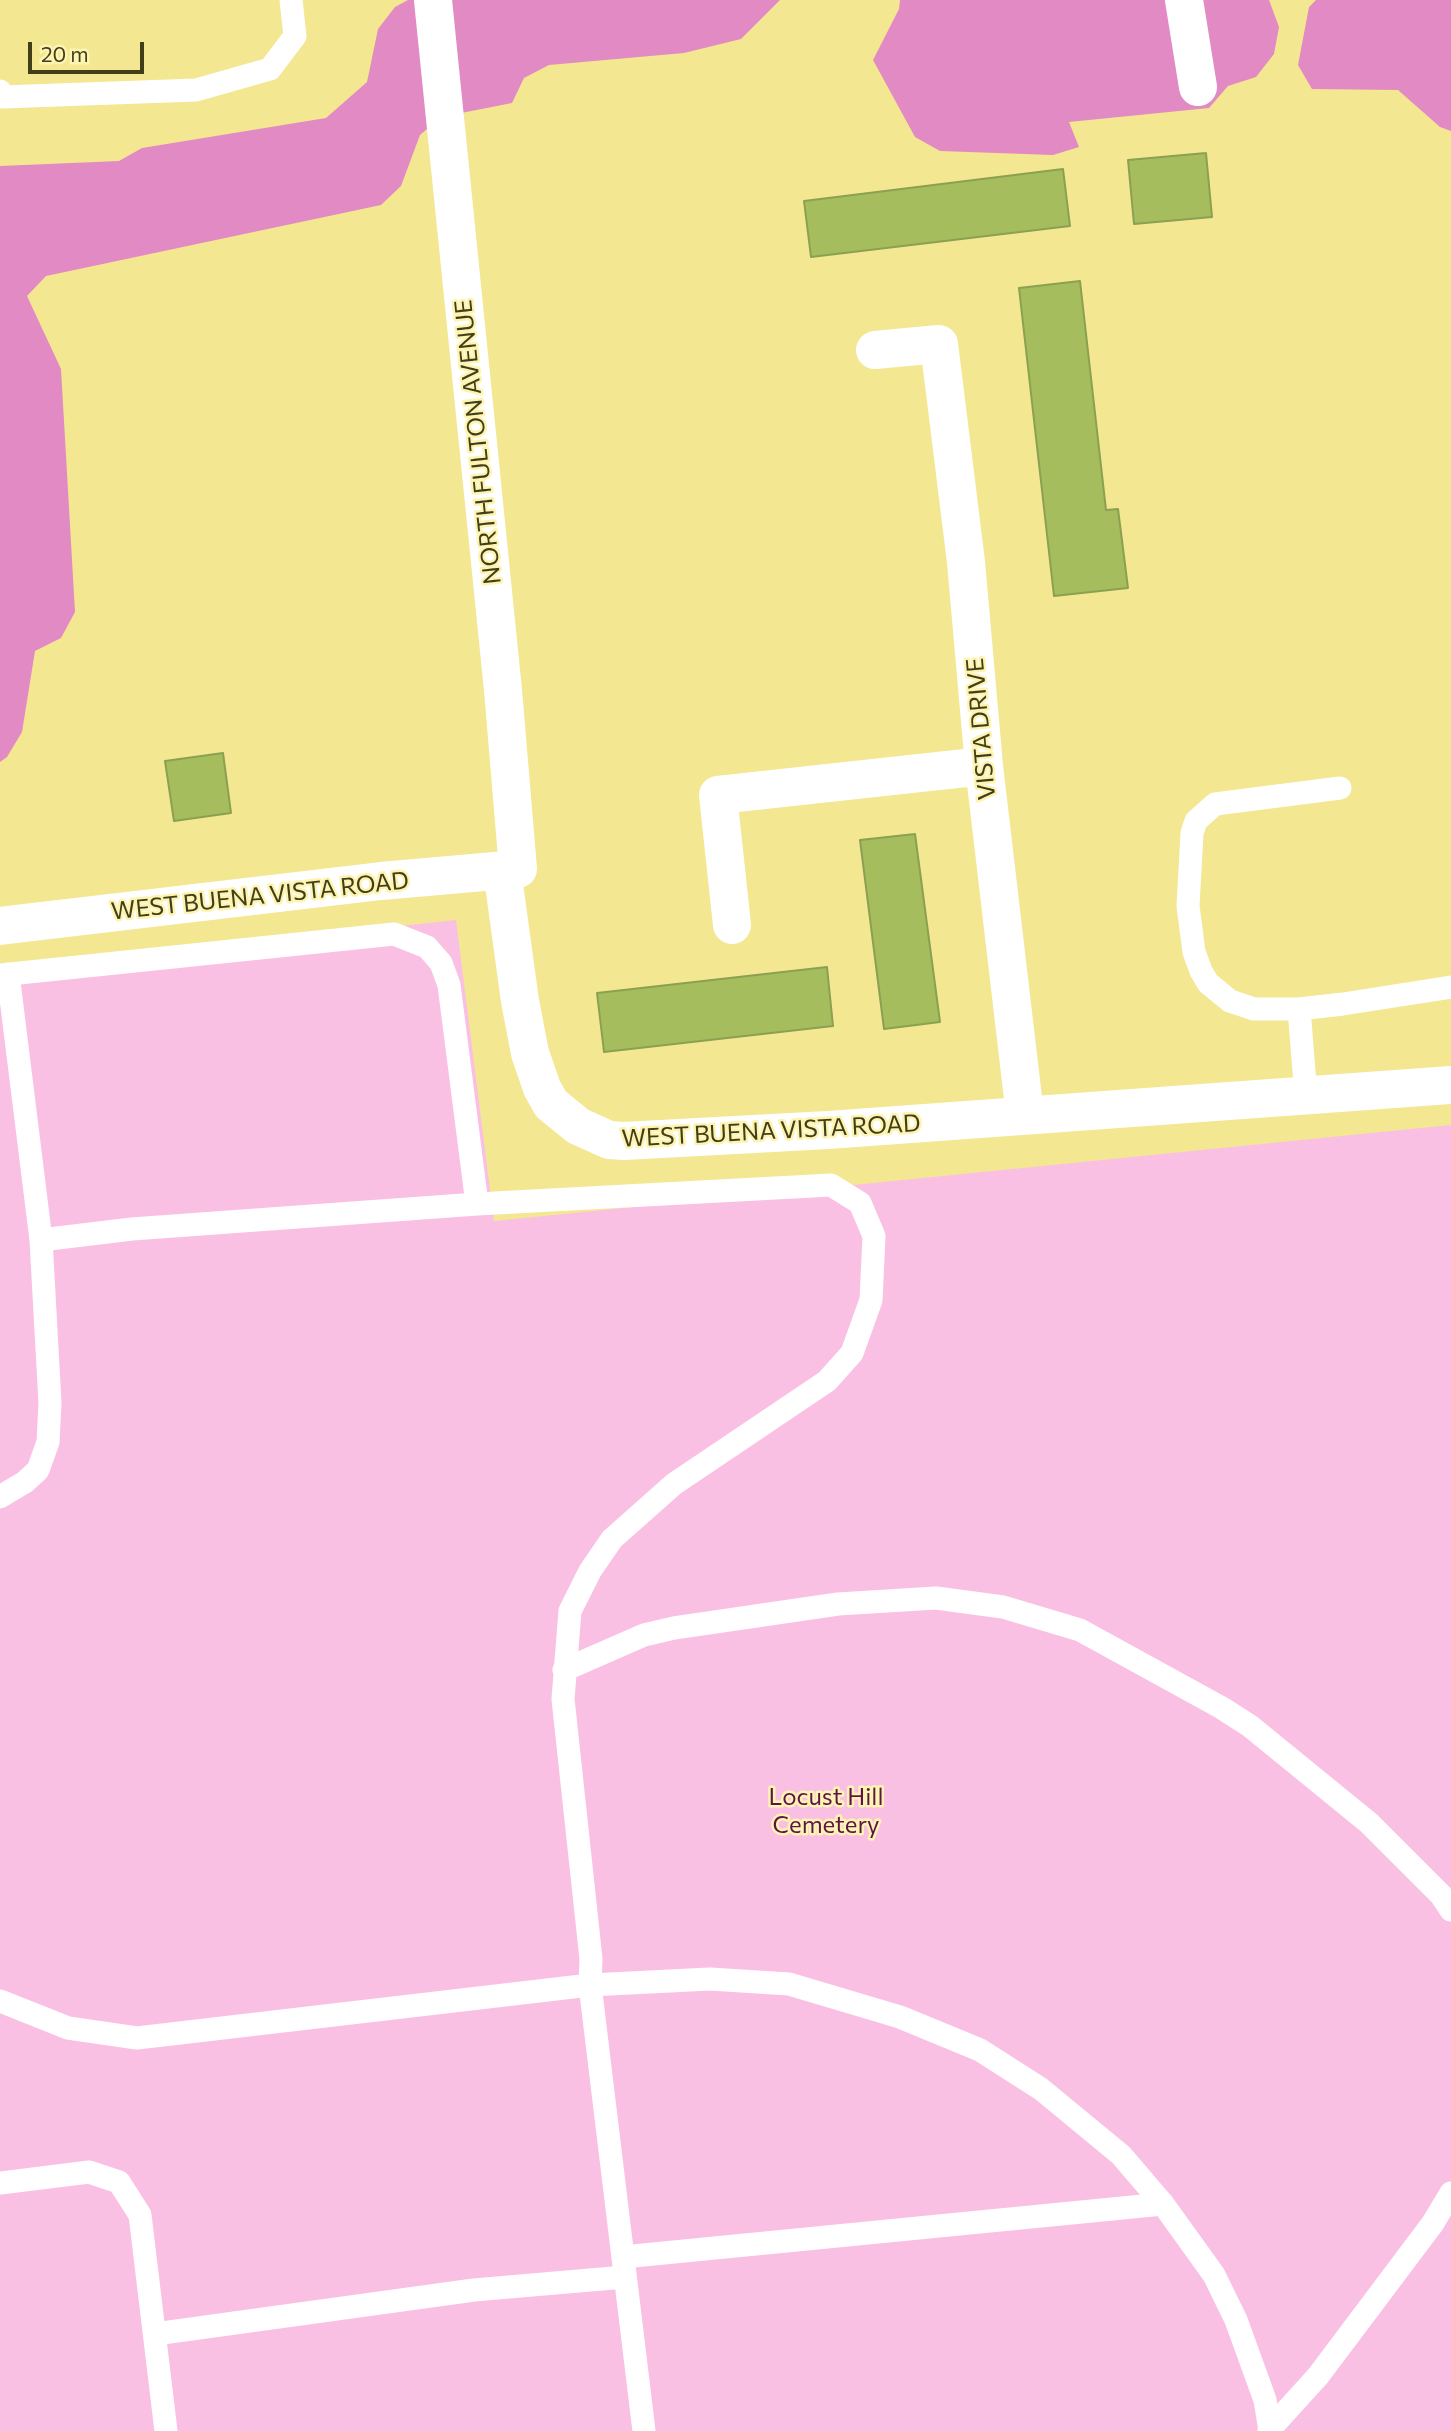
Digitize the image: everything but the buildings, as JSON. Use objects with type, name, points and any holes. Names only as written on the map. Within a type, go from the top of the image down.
[{"type":"street","name":"NORTH FULTON AVENUE","points":[[433,0],[503,690],[517,855],[518,869],[502,870]]},
{"type":"street","points":[[1184,0],[1198,87]]},
{"type":"street","name":"VISTA DRIVE","points":[[875,349],[939,344],[966,562],[984,766],[1024,1115]]},
{"type":"street","points":[[732,925],[718,794],[984,766]]},
{"type":"street","name":"WEST BUENA VISTA ROAD","points":[[0,926],[381,881],[502,870],[520,1001],[530,1053],[542,1088],[551,1104],[578,1126],[610,1140],[828,1130],[1451,1085]]},
{"type":"lane","points":[[0,91],[2,97],[196,90],[270,69],[295,36],[291,0]]},
{"type":"lane","points":[[1340,788],[1215,804],[1195,821],[1188,906],[1194,952],[1201,971],[1208,982],[1230,1001],[1254,1009],[1299,1009],[1451,987]]},
{"type":"lane","points":[[0,1497],[25,1482],[38,1470],[48,1441],[50,1402],[41,1240],[4,975],[394,934],[427,947],[440,963],[449,985],[477,1204]]},
{"type":"lane","points":[[1299,1009],[1306,1096]]},
{"type":"lane","points":[[41,1240],[132,1229],[477,1204],[831,1185],[859,1203],[874,1236],[871,1300],[852,1353],[827,1381],[674,1484],[612,1539],[590,1571],[570,1611],[563,1699],[592,1959],[590,1985],[644,2431]]},
{"type":"lane","points":[[564,1670],[644,1635],[664,1630],[824,1606],[936,1598],[1003,1607],[1080,1630],[1250,1726],[1369,1824],[1441,1895],[1451,1910]]},
{"type":"lane","points":[[0,2001],[68,2028],[138,2038],[590,1985],[710,1979],[789,1984],[900,2017],[980,2050],[1041,2089],[1121,2155],[1163,2204],[1214,2275],[1236,2320],[1265,2400],[1269,2430]]},
{"type":"lane","points":[[0,2183],[89,2172],[119,2182],[140,2215],[166,2431]]},
{"type":"lane","points":[[1269,2430],[1318,2376],[1433,2223],[1451,2193]]},
{"type":"lane","points":[[155,2334],[624,2267],[1163,2204]]},
{"type":"green space","name":"Locust Hill Cemetery","points":[[456,920],[494,1221],[1451,1125],[1451,2431],[0,2431],[0,969]]},
{"type":"shaded area","points":[[408,0],[780,0],[741,39],[684,53],[549,65],[524,78],[512,103],[441,117],[420,135],[401,186],[381,205],[46,276],[27,296],[61,369],[75,612],[61,638],[35,651],[22,732],[7,757],[0,762],[0,166],[119,161],[142,148],[326,118],[367,82],[378,29],[395,7]]},
{"type":"shaded area","points":[[900,0],[1269,0],[1279,27],[1274,54],[1256,77],[1228,86],[1209,108],[1069,122],[1079,147],[1053,155],[940,151],[915,137],[873,60],[899,9]]},
{"type":"shaded area","points":[[1316,0],[1451,0],[1451,131],[1440,127],[1398,90],[1312,89],[1298,65],[1309,7]]}]
